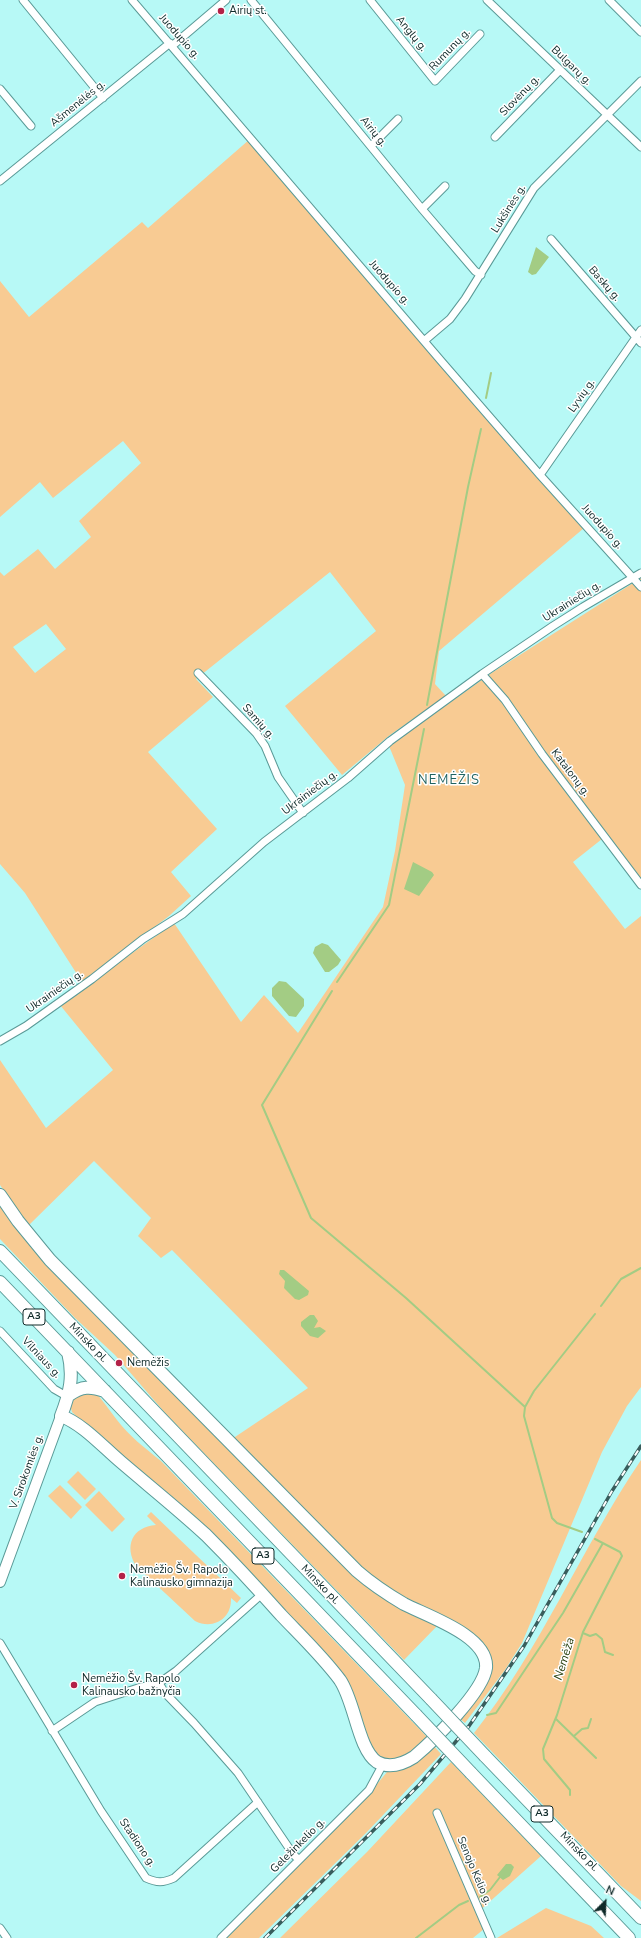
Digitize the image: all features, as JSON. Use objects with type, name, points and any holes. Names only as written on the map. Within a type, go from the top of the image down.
[{"type":"highway","points":[[0,1195],[32,1239],[60,1271],[356,1571],[387,1593],[468,1637],[482,1652],[486,1667],[477,1689],[464,1706],[414,1757],[400,1765],[383,1764],[371,1757],[366,1749],[350,1701],[340,1680],[262,1594],[206,1536],[179,1511],[84,1431],[61,1416],[69,1396],[72,1373],[68,1352]]},
{"type":"highway","name":"Minsko pl.","points":[[0,1251],[641,1918]]},
{"type":"highway","name":"Minsko pl.","points":[[0,1282],[629,1938]]},
{"type":"highway","points":[[69,1396],[81,1388],[87,1387],[105,1391]]},
{"type":"main road","name":"V. Sirokomlės g.","points":[[0,1582],[61,1416]]},
{"type":"street","points":[[23,0],[103,98]]},
{"type":"street","name":"Juodupio g.","points":[[132,0],[540,475],[641,587]]},
{"type":"street","name":"Ašmenėlės g.","points":[[0,181],[226,0]]},
{"type":"street","name":"Airių g.","points":[[251,0],[422,209],[475,271],[481,275]]},
{"type":"street","name":"Anglų g.","points":[[370,0],[435,81]]},
{"type":"street","name":"Bulgarų g.","points":[[487,0],[641,147]]},
{"type":"street","points":[[609,0],[641,32]]},
{"type":"street","name":"Rumunų g.","points":[[435,81],[480,34]]},
{"type":"street","name":"Slovėnų g.","points":[[495,137],[560,70]]},
{"type":"street","name":"Lukšinės g.","points":[[424,341],[450,319],[481,275],[534,188],[641,81]]},
{"type":"street","points":[[0,88],[31,126]]},
{"type":"street","points":[[371,146],[398,119]]},
{"type":"street","points":[[422,209],[445,186]]},
{"type":"street","name":"Baskų g.","points":[[551,239],[641,344]]},
{"type":"street","name":"Lyvių g.","points":[[540,475],[641,330]]},
{"type":"street","name":"Ukrainiečių g.","points":[[0,1041],[26,1026],[92,979],[143,939],[183,914],[264,842],[348,778],[390,741],[482,674],[582,607],[641,574]]},
{"type":"street","name":"Samių g.","points":[[198,673],[246,722],[266,746],[278,776],[303,813]]},
{"type":"street","name":"Katalonų g.","points":[[482,674],[510,706],[547,760],[641,884]]},
{"type":"street","name":"Vilniaus g.","points":[[0,1330],[54,1389],[69,1396]]},
{"type":"street","points":[[52,1731],[95,1702],[159,1683],[176,1671],[262,1594]]},
{"type":"street","name":"Stadiono g.","points":[[0,1643],[101,1811],[146,1878],[154,1882],[164,1882],[174,1878],[258,1802]]},
{"type":"street","points":[[159,1683],[165,1693],[238,1772],[293,1854],[300,1860]]},
{"type":"street","name":"Geležinkelio g.","points":[[221,1938],[368,1790],[383,1764]]},
{"type":"street","name":"Senojo Kelio g.","points":[[437,1813],[491,1938]]},
{"type":"street","points":[[0,1928],[7,1938]]},
{"type":"shaded area","points":[[250,139],[525,464],[584,528],[439,651],[435,684],[446,696],[390,735],[342,775],[285,706],[376,631],[330,572],[196,679],[213,697],[148,752],[217,829],[171,872],[191,896],[169,916],[82,982],[25,893],[0,864],[0,572],[4,576],[38,549],[55,569],[91,537],[79,521],[141,463],[123,441],[53,498],[40,482],[0,517],[0,281],[29,317],[142,222],[148,228]],"holes":[[[46,624],[66,649],[35,673],[13,647]]]},
{"type":"shaded area","points":[[536,247],[549,257],[536,274],[532,275],[528,272]]},
{"type":"shaded area","points":[[641,578],[641,889],[602,839],[573,862],[625,929],[641,916],[641,1387],[627,1406],[602,1452],[522,1643],[505,1670],[465,1723],[458,1717],[489,1674],[467,1630],[399,1594],[365,1572],[232,1439],[308,1388],[172,1250],[161,1258],[138,1236],[151,1218],[94,1161],[28,1226],[0,1185],[0,1060],[46,1128],[113,1070],[60,1005],[174,923],[241,1022],[264,995],[298,1033],[383,907],[395,851],[405,785],[389,746],[493,672]]},
{"type":"shaded area","points":[[413,862],[432,872],[434,875],[419,896],[404,889]]},
{"type":"shaded area","points":[[322,943],[328,945],[341,960],[338,965],[329,972],[325,972],[313,953],[315,947]]},
{"type":"shaded area","points":[[279,981],[286,982],[304,999],[304,1006],[296,1017],[289,1016],[272,996],[272,988]]},
{"type":"shaded area","points":[[0,1203],[123,1342],[345,1568],[365,1585],[438,1625],[404,1660],[166,1414],[115,1355],[75,1318],[0,1239]]},
{"type":"shaded area","points":[[280,1270],[284,1270],[309,1291],[308,1295],[299,1300],[295,1299],[284,1288],[285,1281],[279,1274]]},
{"type":"shaded area","points":[[310,1315],[314,1315],[318,1321],[314,1328],[320,1327],[326,1331],[318,1338],[310,1336],[301,1326],[301,1322]]},
{"type":"shaded area","points":[[76,1393],[96,1393],[127,1431],[161,1461],[429,1739],[406,1758],[385,1761],[375,1754],[333,1666],[72,1412],[70,1405]]},
{"type":"shaded area","points":[[641,1460],[641,1901],[621,1886],[474,1733],[498,1701],[520,1667],[599,1528]]},
{"type":"shaded area","points":[[78,1471],[96,1489],[85,1500],[67,1482]]},
{"type":"shaded area","points":[[60,1485],[82,1507],[71,1519],[48,1496]]},
{"type":"shaded area","points":[[99,1491],[125,1519],[112,1532],[85,1505]]},
{"type":"shaded area","points":[[151,1512],[241,1598],[237,1603],[231,1598],[228,1612],[220,1621],[208,1624],[195,1621],[136,1566],[132,1559],[132,1539],[141,1529],[156,1525],[147,1516]]},
{"type":"shaded area","points":[[433,1745],[441,1754],[366,1833],[259,1938],[225,1938],[368,1795],[387,1772],[398,1769]]},
{"type":"shaded area","points":[[451,1762],[541,1856],[477,1913],[484,1929],[473,1938],[280,1938],[367,1852]]},
{"type":"shaded area","points":[[506,1864],[511,1864],[514,1867],[510,1876],[503,1880],[497,1875]]},
{"type":"shaded area","points":[[546,1908],[591,1926],[604,1938],[497,1938]]},
{"type":"waterway","points":[[486,398],[491,373]]},
{"type":"waterway","points":[[427,705],[468,487],[481,429]]},
{"type":"waterway","points":[[337,982],[389,905],[424,729]]},
{"type":"waterway","points":[[332,991],[262,1105],[311,1218],[406,1298],[525,1407]]},
{"type":"waterway","name":"Nemėža","points":[[601,1306],[621,1279],[641,1268]]},
{"type":"waterway","name":"Nemėža","points":[[582,1532],[557,1523],[552,1518],[524,1416],[525,1407],[534,1391],[595,1314]]},
{"type":"waterway","name":"Nemėža","points":[[570,1795],[570,1790],[544,1759],[543,1749],[557,1715],[583,1632],[622,1556],[620,1552],[595,1539]]},
{"type":"waterway","points":[[487,1715],[496,1713],[563,1613],[603,1543]]},
{"type":"waterway","points":[[583,1633],[590,1636],[596,1634],[602,1639],[605,1652],[613,1655]]},
{"type":"waterway","points":[[556,1719],[596,1758]]},
{"type":"waterway","points":[[574,1736],[582,1729],[588,1728],[591,1719]]},
{"type":"waterway","name":"Nemėža","points":[[480,1897],[490,1890],[500,1877]]},
{"type":"waterway","name":"Nemėža","points":[[416,1938],[459,1905],[468,1901]]},
{"type":"railway","points":[[265,1938],[420,1784],[469,1726],[524,1646],[612,1491],[641,1446]]},
{"type":"place","name":"Airių st.","points":[[221,11]]},
{"type":"place","name":"Nemėžis","points":[[119,1363]]},
{"type":"place","name":"Nemėžio Šv. Rapolo Kalinausko gimnazija","points":[[122,1576]]},
{"type":"place","name":"Nemėžio Šv. Rapolo Kalinausko bažnyčia","points":[[74,1685]]},
{"type":"district","name":"NEMĖŽIS","points":[[449,781]]}]
